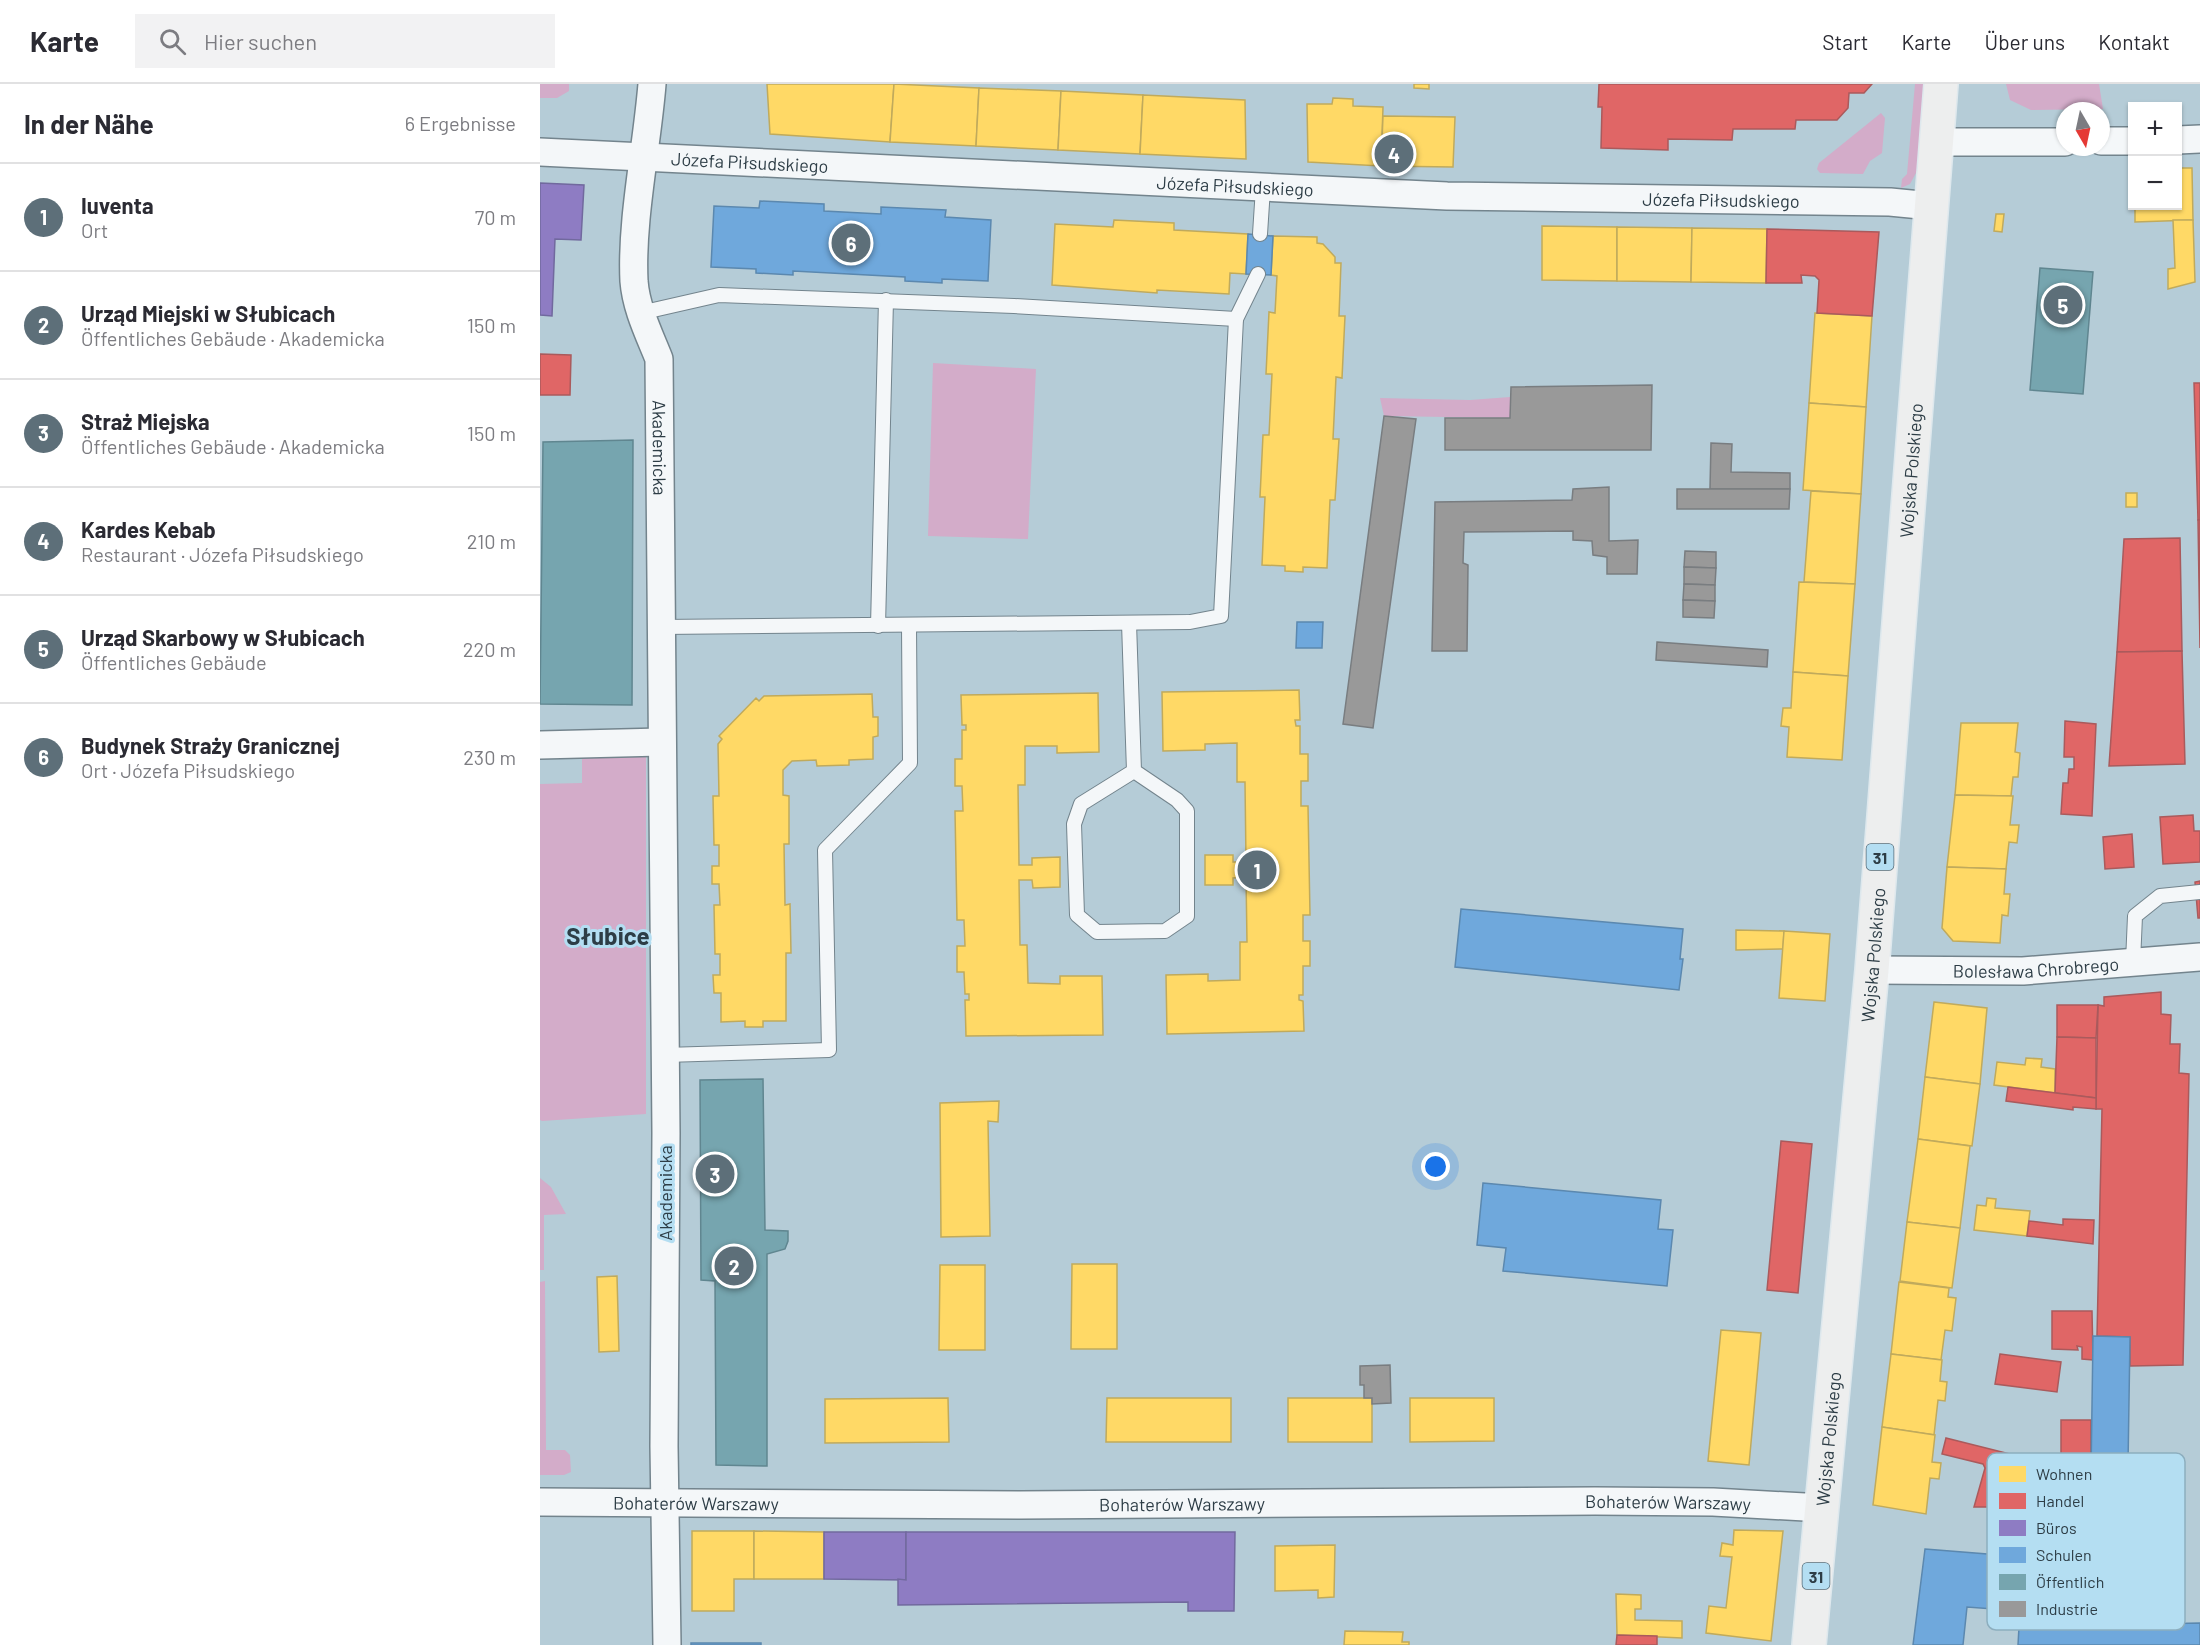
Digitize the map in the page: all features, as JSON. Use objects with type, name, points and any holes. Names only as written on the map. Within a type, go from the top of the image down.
[{"type":"main road","name":"Wojska Polskiego","points":[[1809,1645],[1872,970],[1941,84]]},
{"type":"street","name":"Akademicka","points":[[652,84],[639,188],[634,281],[640,312],[659,359],[665,1055],[664,1502],[668,1645]]},
{"type":"street","points":[[2182,140],[2200,139]]},
{"type":"street","points":[[2110,141],[2128,141]]},
{"type":"street","points":[[1936,142],[2056,142]]},
{"type":"street","name":"Józefa Piłsudskiego","points":[[540,152],[1447,196],[1890,202],[1931,206]]},
{"type":"street","points":[[540,745],[661,742]]},
{"type":"street","name":"Bolesława Chrobrego","points":[[1872,970],[2023,971],[2200,957]]},
{"type":"street","name":"Bohaterów Warszawy","points":[[540,1502],[1020,1505],[1595,1501],[1713,1502],[1823,1508]]},
{"type":"lane","points":[[1260,234],[1263,188]]},
{"type":"lane","points":[[660,627],[1190,622],[1221,616],[1236,319],[1258,274]]},
{"type":"lane","points":[[640,312],[719,295],[886,300],[1236,319]]},
{"type":"lane","points":[[878,626],[886,300]]},
{"type":"lane","points":[[1129,623],[1134,771]]},
{"type":"lane","points":[[665,1055],[829,1050],[825,850],[910,763],[909,626]]},
{"type":"lane","points":[[1134,771],[1177,800],[1187,811],[1187,916],[1165,931],[1097,932],[1077,915],[1074,824],[1081,804],[1134,771]]},
{"type":"lane","points":[[2133,962],[2135,916],[2160,896],[2200,892]]},
{"type":"shaded area","points":[[540,84],[569,84],[569,91],[557,98],[540,98]]},
{"type":"shaded area","points":[[1915,84],[1925,84],[1917,171],[1910,184],[1901,188],[1902,179],[1907,174]]},
{"type":"shaded area","points":[[2006,84],[2099,84],[2102,102],[2056,102],[2056,110],[2031,110],[2010,100]]},
{"type":"shaded area","points":[[1881,113],[1885,118],[1882,153],[1870,161],[1863,174],[1820,173],[1817,169],[1819,163]]},
{"type":"shaded area","points":[[933,363],[1036,369],[1028,539],[928,536]]},
{"type":"shaded area","points":[[1510,397],[1510,418],[1384,416],[1380,398],[1470,400]]},
{"type":"shaded area","points":[[646,756],[646,1114],[542,1121],[540,1120],[540,784],[582,783],[582,757]]},
{"type":"shaded area","points":[[540,1178],[551,1187],[566,1214],[544,1215],[544,1270],[540,1270]]},
{"type":"shaded area","points":[[545,1281],[546,1450],[565,1450],[570,1455],[571,1472],[564,1475],[540,1475],[540,1282]]},
{"type":"building: Wohnen","points":[[767,84],[894,84],[890,142],[770,134]]},
{"type":"building: Wohnen","points":[[894,84],[979,88],[976,146],[890,142]]},
{"type":"building: Wohnen","points":[[1414,84],[1429,84],[1429,89],[1414,88]]},
{"type":"building: Wohnen","points":[[979,88],[1061,91],[1058,150],[976,146]]},
{"type":"building: Wohnen","points":[[1061,91],[1143,95],[1140,154],[1058,150]]},
{"type":"building: Wohnen","points":[[1143,95],[1245,100],[1246,159],[1140,154]]},
{"type":"building: Wohnen","points":[[1333,98],[1353,99],[1353,106],[1383,107],[1381,166],[1308,162],[1307,104],[1332,104]]},
{"type":"building: Wohnen","points":[[1383,116],[1455,117],[1453,167],[1381,166]]},
{"type":"building: Wohnen","points":[[2182,168],[2192,168],[2193,220],[2135,222],[2135,210],[2182,210]]},
{"type":"building: Wohnen","points":[[1996,214],[2004,214],[2002,232],[1994,231]]},
{"type":"building: Wohnen","points":[[1114,220],[1174,223],[1174,230],[1248,234],[1246,274],[1230,273],[1229,294],[1157,290],[1157,293],[1052,285],[1055,224],[1113,227]]},
{"type":"building: Wohnen","points":[[2173,220],[2193,220],[2195,282],[2168,289],[2168,269],[2175,268]]},
{"type":"building: Wohnen","points":[[1542,226],[1617,227],[1617,281],[1542,280]]},
{"type":"building: Wohnen","points":[[1617,227],[1692,228],[1691,282],[1617,281]]},
{"type":"building: Wohnen","points":[[1692,228],[1767,229],[1766,283],[1691,282]]},
{"type":"building: Wohnen","points":[[1273,236],[1317,237],[1317,243],[1323,244],[1335,257],[1335,263],[1341,263],[1339,316],[1345,316],[1342,378],[1336,377],[1333,439],[1339,439],[1335,500],[1330,500],[1327,568],[1303,567],[1303,572],[1285,571],[1285,566],[1262,565],[1265,497],[1260,497],[1263,435],[1269,435],[1272,374],[1266,374],[1269,312],[1275,313],[1277,276],[1271,275]]},
{"type":"building: Wohnen","points":[[1815,313],[1872,316],[1866,407],[1809,403]]},
{"type":"building: Wohnen","points":[[1809,403],[1866,407],[1861,494],[1803,490]]},
{"type":"building: Wohnen","points":[[1811,491],[1861,494],[1855,584],[1804,582]]},
{"type":"building: Wohnen","points":[[2126,493],[2137,493],[2137,507],[2126,507]]},
{"type":"building: Wohnen","points":[[1799,582],[1855,584],[1848,676],[1793,672]]},
{"type":"building: Wohnen","points":[[1793,672],[1848,676],[1842,760],[1787,757],[1789,727],[1781,726],[1783,708],[1791,708]]},
{"type":"building: Wohnen","points":[[1299,690],[1300,720],[1295,720],[1296,726],[1300,726],[1300,754],[1308,754],[1308,781],[1301,781],[1301,806],[1308,806],[1310,915],[1303,915],[1303,941],[1310,941],[1310,966],[1303,966],[1303,995],[1299,995],[1299,1000],[1303,1001],[1304,1031],[1167,1034],[1166,975],[1208,974],[1208,981],[1240,980],[1240,942],[1247,942],[1246,877],[1233,878],[1233,885],[1205,885],[1205,855],[1233,855],[1233,862],[1246,862],[1245,782],[1237,782],[1237,743],[1205,744],[1205,750],[1163,751],[1162,692]]},
{"type":"building: Wohnen","points":[[1098,693],[1099,752],[1057,753],[1057,746],[1025,746],[1025,785],[1018,785],[1019,865],[1032,865],[1032,858],[1060,857],[1060,887],[1033,888],[1032,880],[1019,880],[1020,945],[1027,945],[1028,983],[1060,984],[1060,976],[1102,976],[1103,1035],[966,1036],[965,1000],[969,1000],[969,994],[965,994],[964,972],[957,972],[957,946],[965,946],[964,920],[957,920],[955,811],[963,811],[962,786],[955,786],[955,759],[962,759],[962,730],[966,730],[966,725],[962,725],[961,695]]},
{"type":"building: Wohnen","points":[[872,694],[873,717],[878,717],[878,736],[873,737],[873,759],[849,760],[849,765],[817,766],[816,760],[792,761],[783,770],[783,795],[789,796],[789,844],[784,844],[785,905],[790,904],[791,953],[786,953],[786,1021],[763,1021],[763,1027],[745,1027],[745,1021],[721,1022],[721,993],[714,993],[713,975],[720,975],[720,954],[715,954],[714,905],[720,905],[719,884],[712,884],[712,866],[719,866],[719,845],[714,845],[713,796],[719,796],[718,744],[722,739],[719,736],[756,698],[759,701],[764,696]]},
{"type":"building: Wohnen","points":[[1961,723],[2018,723],[2015,752],[2020,753],[2018,777],[2013,777],[2011,796],[1955,795]]},
{"type":"building: Wohnen","points":[[1955,795],[2013,796],[2010,825],[2019,825],[2017,843],[2009,842],[2006,869],[1947,867]]},
{"type":"building: Wohnen","points":[[1947,867],[2006,869],[2004,894],[2010,894],[2008,916],[2002,915],[2000,943],[1953,941],[1942,928]]},
{"type":"building: Wohnen","points":[[1736,930],[1784,931],[1783,949],[1736,950]]},
{"type":"building: Wohnen","points":[[1784,931],[1830,934],[1825,1001],[1779,998]]},
{"type":"building: Wohnen","points":[[1934,1002],[1987,1008],[1980,1084],[1925,1077]]},
{"type":"building: Wohnen","points":[[2026,1058],[2042,1059],[2041,1067],[2055,1069],[2055,1093],[1994,1085],[1997,1062],[2025,1065]]},
{"type":"building: Wohnen","points":[[1925,1077],[1980,1084],[1972,1146],[1918,1139]]},
{"type":"building: Wohnen","points":[[999,1101],[998,1122],[988,1121],[990,1236],[941,1237],[940,1103]]},
{"type":"building: Wohnen","points":[[1918,1139],[1970,1146],[1960,1228],[1907,1222]]},
{"type":"building: Wohnen","points":[[1427,1156],[1441,1157],[1440,1173],[1425,1171]]},
{"type":"building: Wohnen","points":[[1987,1198],[1996,1199],[1995,1208],[2030,1211],[2027,1236],[1974,1230],[1977,1205],[1986,1206]]},
{"type":"building: Wohnen","points":[[1907,1222],[1960,1228],[1952,1288],[1900,1281]]},
{"type":"building: Wohnen","points":[[1072,1264],[1117,1264],[1117,1349],[1071,1349]]},
{"type":"building: Wohnen","points":[[940,1265],[985,1265],[985,1350],[939,1350]]},
{"type":"building: Wohnen","points":[[617,1276],[619,1351],[599,1352],[597,1277]]},
{"type":"building: Wohnen","points":[[1899,1282],[1949,1288],[1948,1297],[1956,1298],[1952,1331],[1945,1330],[1941,1360],[1891,1354]]},
{"type":"building: Wohnen","points":[[1721,1330],[1761,1333],[1749,1465],[1708,1461]]},
{"type":"building: Wohnen","points":[[1891,1354],[1942,1360],[1940,1381],[1947,1382],[1945,1401],[1938,1400],[1934,1435],[1882,1427]]},
{"type":"building: Wohnen","points":[[948,1398],[949,1442],[825,1443],[825,1399]]},
{"type":"building: Wohnen","points":[[1107,1398],[1231,1398],[1231,1442],[1106,1442]]},
{"type":"building: Wohnen","points":[[1288,1398],[1372,1398],[1372,1442],[1288,1442]]},
{"type":"building: Wohnen","points":[[1410,1398],[1494,1398],[1494,1441],[1410,1442]]},
{"type":"building: Wohnen","points":[[1882,1427],[1935,1435],[1932,1462],[1941,1463],[1939,1479],[1930,1478],[1926,1514],[1873,1505]]},
{"type":"building: Wohnen","points":[[1734,1530],[1783,1531],[1771,1641],[1706,1633],[1709,1606],[1726,1608],[1732,1557],[1720,1556],[1722,1543],[1733,1545]]},
{"type":"building: Wohnen","points":[[692,1531],[754,1531],[754,1579],[734,1579],[734,1611],[692,1611]]},
{"type":"building: Wohnen","points":[[754,1531],[824,1532],[824,1579],[754,1579]]},
{"type":"building: Wohnen","points":[[1335,1545],[1334,1597],[1318,1598],[1318,1590],[1275,1591],[1275,1546]]},
{"type":"building: Wohnen","points":[[1616,1594],[1641,1595],[1641,1609],[1635,1609],[1635,1620],[1682,1621],[1682,1638],[1617,1635]]},
{"type":"building: Wohnen","points":[[1345,1631],[1403,1632],[1402,1642],[1409,1642],[1409,1645],[1344,1645]]},
{"type":"building: Handel","points":[[1599,84],[1872,84],[1864,93],[1849,93],[1848,108],[1837,120],[1796,120],[1795,129],[1733,129],[1732,140],[1668,139],[1668,150],[1601,148],[1602,107],[1598,107]]},
{"type":"building: Handel","points":[[1767,229],[1879,232],[1872,316],[1817,313],[1819,280],[1815,276],[1801,275],[1802,283],[1766,283]]},
{"type":"building: Handel","points":[[540,354],[571,355],[570,395],[540,395]]},
{"type":"building: Handel","points":[[2194,383],[2200,383],[2200,520],[2198,520]]},
{"type":"building: Handel","points":[[2198,520],[2200,520],[2200,648]]},
{"type":"building: Handel","points":[[2180,538],[2182,651],[2117,652],[2124,539]]},
{"type":"building: Handel","points":[[2182,651],[2185,764],[2109,766],[2117,652]]},
{"type":"building: Handel","points":[[2065,721],[2096,724],[2092,816],[2061,814],[2063,783],[2068,783],[2069,769],[2074,769],[2074,757],[2064,757]]},
{"type":"building: Handel","points":[[2193,815],[2194,831],[2200,831],[2200,862],[2163,864],[2160,817]]},
{"type":"building: Handel","points":[[2132,834],[2134,867],[2105,869],[2103,837]]},
{"type":"building: Handel","points":[[2200,881],[2200,918],[2198,918],[2195,882]]},
{"type":"building: Handel","points":[[2161,992],[2161,1014],[2171,1015],[2170,1044],[2180,1044],[2179,1073],[2189,1074],[2183,1365],[2130,1366],[2130,1337],[2097,1336],[2102,1109],[2096,1109],[2098,1005],[2104,1006],[2104,997]]},
{"type":"building: Handel","points":[[2057,1005],[2098,1005],[2096,1038],[2057,1037]]},
{"type":"building: Handel","points":[[2057,1037],[2096,1038],[2096,1098],[2055,1093]]},
{"type":"building: Handel","points":[[2008,1087],[2096,1098],[2096,1109],[2073,1107],[2073,1110],[2006,1101]]},
{"type":"building: Handel","points":[[1781,1141],[1812,1144],[1798,1293],[1767,1290]]},
{"type":"building: Handel","points":[[2063,1219],[2094,1220],[2093,1244],[2027,1236],[2029,1221],[2063,1225]]},
{"type":"building: Handel","points":[[2052,1311],[2092,1311],[2093,1360],[2082,1359],[2082,1347],[2077,1346],[2078,1350],[2052,1349]]},
{"type":"building: Handel","points":[[2000,1354],[2061,1362],[2057,1392],[1995,1384]]},
{"type":"building: Handel","points":[[2061,1420],[2091,1420],[2091,1453],[2061,1453]]},
{"type":"building: Handel","points":[[1946,1438],[2006,1453],[1987,1453],[1987,1507],[1974,1507],[1985,1468],[1983,1464],[1942,1454]]},
{"type":"building: Handel","points":[[1617,1635],[1657,1636],[1657,1645],[1616,1645]]},
{"type":"building: Büros","points":[[540,183],[584,185],[581,240],[555,239],[552,316],[540,315]]},
{"type":"building: Büros","points":[[824,1532],[906,1532],[906,1580],[824,1579]]},
{"type":"building: Büros","points":[[906,1532],[1235,1532],[1234,1611],[1188,1611],[1188,1602],[898,1605],[898,1579],[906,1580]]},
{"type":"building: Schulen","points":[[760,201],[824,204],[824,211],[881,214],[881,207],[946,210],[945,217],[991,220],[988,281],[942,279],[942,283],[905,281],[905,277],[793,271],[793,275],[756,273],[756,269],[711,267],[714,206],[759,208]]},
{"type":"building: Schulen","points":[[1248,234],[1273,236],[1271,275],[1246,274]]},
{"type":"building: Schulen","points":[[1297,622],[1323,622],[1322,648],[1296,648]]},
{"type":"building: Schulen","points":[[1461,909],[1683,929],[1680,959],[1683,959],[1679,990],[1455,967]]},
{"type":"building: Schulen","points":[[1483,1183],[1661,1200],[1658,1229],[1673,1230],[1667,1286],[1503,1271],[1506,1248],[1477,1245]]},
{"type":"building: Schulen","points":[[2093,1336],[2130,1337],[2128,1453],[2091,1453]]},
{"type":"building: Schulen","points":[[1925,1549],[1987,1554],[1987,1608],[1967,1607],[1963,1645],[1913,1645]]},
{"type":"building: Schulen","points":[[2185,1623],[2200,1623],[2200,1645],[2018,1645],[2019,1630],[2185,1630]]},
{"type":"building: Schulen","points":[[691,1643],[761,1643],[761,1645],[691,1645]]},
{"type":"building: Öffentlich","points":[[2040,268],[2093,272],[2083,394],[2030,390]]},
{"type":"building: Öffentlich","points":[[633,440],[632,705],[540,704],[543,442]]},
{"type":"building: Öffentlich","points":[[763,1079],[765,1230],[788,1231],[785,1249],[767,1254],[767,1466],[716,1465],[715,1281],[701,1280],[700,1080]]},
{"type":"building: Industrie","points":[[1652,385],[1651,450],[1445,450],[1445,418],[1510,418],[1511,387]]},
{"type":"building: Industrie","points":[[1384,416],[1416,419],[1373,728],[1343,724]]},
{"type":"building: Industrie","points":[[1711,443],[1732,444],[1731,472],[1790,473],[1790,489],[1710,489]]},
{"type":"building: Industrie","points":[[1609,487],[1609,541],[1638,540],[1637,574],[1607,574],[1607,557],[1593,555],[1592,541],[1573,540],[1573,531],[1464,532],[1463,563],[1468,565],[1467,651],[1432,651],[1435,502],[1572,500],[1573,489]]},
{"type":"building: Industrie","points":[[1677,489],[1790,489],[1789,509],[1677,509]]},
{"type":"building: Industrie","points":[[1685,551],[1716,552],[1716,568],[1684,567]]},
{"type":"building: Industrie","points":[[1684,567],[1716,568],[1715,585],[1684,584]]},
{"type":"building: Industrie","points":[[1684,584],[1715,585],[1715,601],[1683,600]]},
{"type":"building: Industrie","points":[[1683,600],[1715,601],[1714,618],[1683,617]]},
{"type":"building: Industrie","points":[[1657,642],[1768,650],[1767,667],[1656,660]]},
{"type":"building: Industrie","points":[[1390,1365],[1391,1403],[1372,1404],[1372,1398],[1364,1398],[1364,1385],[1360,1385],[1360,1366]]},
{"type":"place","name":"Kardes Kebab","points":[[1394,154]]},
{"type":"place","name":"Budynek Straży Granicznej","points":[[851,243]]},
{"type":"place","name":"Urząd Skarbowy w Słubicach","points":[[2063,305]]},
{"type":"place","name":"Iuventa","points":[[1257,870]]},
{"type":"place","name":"Straż Miejska","points":[[715,1174]]},
{"type":"place","name":"Urząd Miejski w Słubicach","points":[[734,1266]]},
{"type":"district","name":"Słubice","points":[[608,935]]}]
